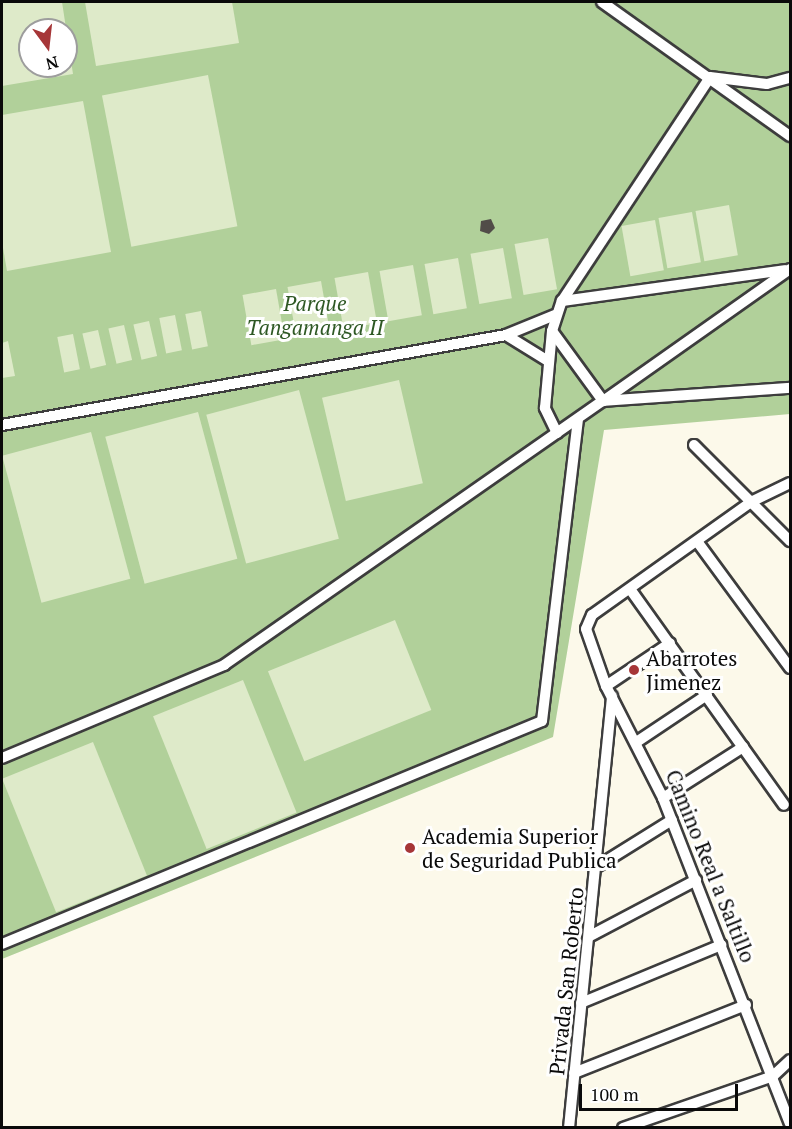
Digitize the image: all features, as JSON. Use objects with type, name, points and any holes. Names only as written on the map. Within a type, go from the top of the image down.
[{"type":"street","points":[[602,2],[790,136]]},
{"type":"street","points":[[710,77],[767,84],[790,78]]},
{"type":"street","points":[[557,433],[545,408],[548,361],[555,315],[710,77]]},
{"type":"street","points":[[562,301],[789,269]]},
{"type":"street","points":[[2,758],[224,665],[789,269]]},
{"type":"street","points":[[2,424],[507,335],[555,315]]},
{"type":"street","points":[[552,331],[603,401]]},
{"type":"street","points":[[507,335],[548,361]]},
{"type":"street","points":[[603,401],[790,388]]},
{"type":"street","points":[[2,944],[542,721],[578,419]]},
{"type":"street","points":[[694,445],[790,541]]},
{"type":"street","points":[[784,805],[630,589],[699,544],[751,502],[790,483]]},
{"type":"street","points":[[699,544],[788,660]]},
{"type":"street","name":"Camino Real a Saltillo","points":[[630,589],[592,615],[586,629],[606,686],[638,741],[663,798],[790,1118]]},
{"type":"street","points":[[606,686],[670,643]]},
{"type":"street","name":"Privada San Roberto","points":[[570,1128],[581,1003],[598,866],[612,696]]},
{"type":"street","points":[[638,741],[707,696]]},
{"type":"street","points":[[663,798],[743,747]]},
{"type":"street","points":[[598,866],[672,820]]},
{"type":"street","points":[[590,936],[696,880]]},
{"type":"street","points":[[581,1003],[722,945]]},
{"type":"street","points":[[574,1073],[746,1005]]},
{"type":"street","points":[[624,1128],[773,1076],[790,1060]]},
{"type":"green space","name":"Parque Tangamanga II","points":[[2,2],[790,2],[790,414],[604,430],[553,737],[2,959]]},
{"type":"green space","points":[[2,2],[62,2],[64,18],[18,18],[18,78],[49,78],[2,86]]},
{"type":"green space","points":[[85,2],[232,2],[239,43],[96,66]]},
{"type":"green space","points":[[208,75],[237,226],[131,247],[102,96]]},
{"type":"green space","points":[[83,101],[111,252],[7,271],[2,242],[2,115]]},
{"type":"green space","points":[[729,205],[738,255],[704,261],[696,211]]},
{"type":"green space","points":[[692,212],[701,262],[667,268],[659,218]]},
{"type":"green space","points":[[655,220],[664,270],[630,276],[622,226]]},
{"type":"green space","points":[[548,238],[557,289],[524,295],[515,244]]},
{"type":"green space","points":[[503,248],[512,298],[479,304],[471,254]]},
{"type":"green space","points":[[458,258],[467,308],[433,314],[425,264]]},
{"type":"green space","points":[[413,265],[422,315],[388,321],[380,271]]},
{"type":"green space","points":[[368,272],[377,323],[344,329],[335,278]]},
{"type":"green space","points":[[321,281],[330,331],[296,337],[288,287]]},
{"type":"green space","points":[[276,289],[285,339],[251,345],[243,295]]},
{"type":"green space","points":[[201,311],[208,346],[192,349],[185,314]]},
{"type":"green space","points":[[175,315],[182,350],[166,353],[159,318]]},
{"type":"green space","points":[[149,321],[157,356],[142,360],[133,325]]},
{"type":"green space","points":[[124,325],[132,360],[117,364],[108,329]]},
{"type":"green space","points":[[98,330],[106,365],[91,369],[82,334]]},
{"type":"green space","points":[[73,334],[80,369],[64,372],[57,337]]},
{"type":"green space","points":[[8,341],[15,376],[2,378],[2,343]]},
{"type":"green space","points":[[399,380],[423,483],[346,501],[322,398]]},
{"type":"green space","points":[[299,390],[339,539],[246,564],[206,415]]},
{"type":"green space","points":[[198,412],[237,559],[145,584],[105,437]]},
{"type":"green space","points":[[91,432],[130,579],[41,603],[2,456]]},
{"type":"green space","points":[[395,620],[431,710],[304,761],[268,671]]},
{"type":"green space","points":[[243,680],[297,813],[207,849],[153,716]]},
{"type":"green space","points":[[93,742],[147,876],[56,912],[2,779]]},
{"type":"building","points":[[491,219],[495,228],[489,234],[480,231],[481,221]]},
{"type":"place","name":"Abarrotes Jimenez","points":[[634,670]]},
{"type":"place","name":"Academia Superior de Seguridad Publica","points":[[410,848]]}]
